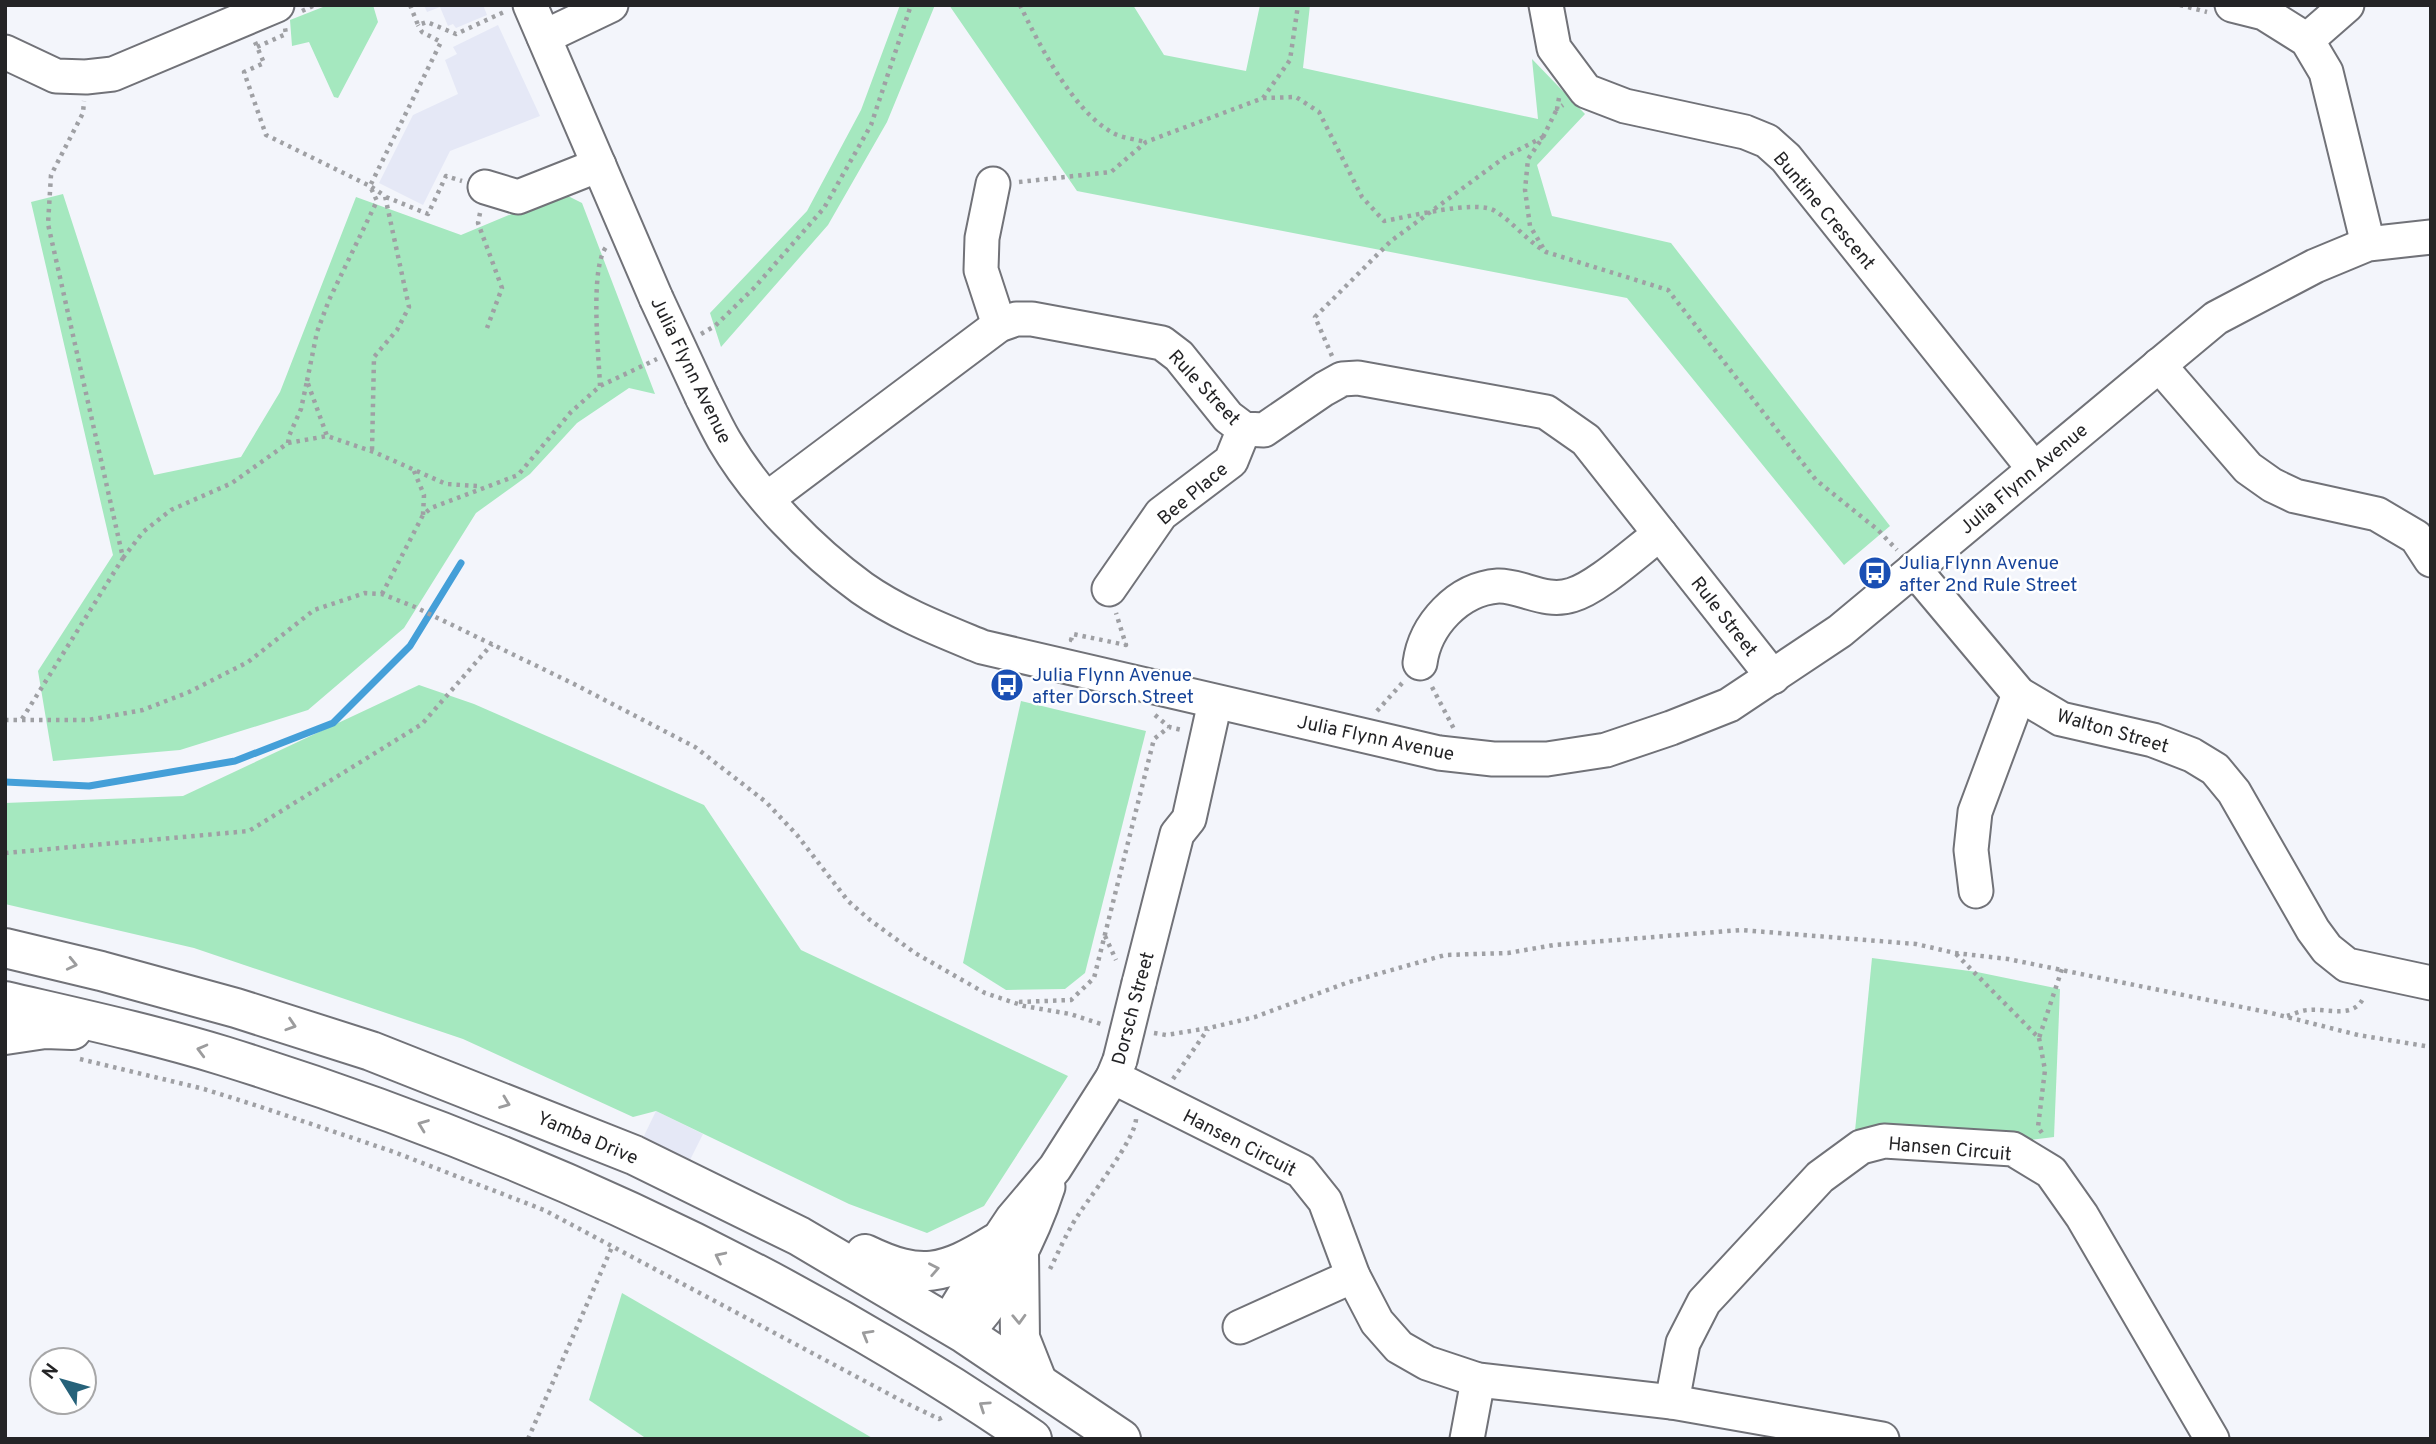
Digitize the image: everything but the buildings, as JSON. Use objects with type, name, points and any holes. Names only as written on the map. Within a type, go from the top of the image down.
[{"type":"main road","name":"Yamba Drive","points":[[5,948],[223,1004],[371,1051],[634,1155],[799,1236],[956,1329],[1121,1439]]},
{"type":"main road","points":[[5,1001],[221,1055],[330,1091],[492,1151],[613,1204],[781,1287],[930,1372],[1032,1439]]},
{"type":"main road","points":[[5,1035],[45,1030],[130,1031]]},
{"type":"main road","points":[[799,1236],[846,1245],[894,1268],[917,1272],[936,1270],[1007,1248],[1020,1338],[1037,1381]]},
{"type":"main road","points":[[930,1372],[956,1329]]},
{"type":"street","points":[[5,52],[56,76],[113,74],[278,5]]},
{"type":"street","points":[[544,37],[611,5]]},
{"type":"street","name":"Buntine Crescent","points":[[1546,5],[1554,48],[1587,91],[1625,106],[1745,132],[1767,141],[1786,158],[2034,469]]},
{"type":"street","points":[[2307,40],[2347,5]]},
{"type":"street","name":"Julia Flynn Avenue","points":[[521,7],[544,37],[656,298],[724,441],[767,499],[809,545],[863,589],[917,620],[982,648],[1456,755],[1493,759],[1547,759],[1606,750],[1729,705],[1840,631],[2216,318],[2315,266],[2368,244],[2431,237]]},
{"type":"street","points":[[2225,10],[2264,13],[2307,40],[2326,72],[2368,244]]},
{"type":"street","points":[[485,187],[518,197],[599,165]]},
{"type":"street","points":[[993,184],[982,238],[981,271],[999,325]]},
{"type":"street","name":"Rule Street","points":[[767,499],[999,325],[1016,319],[1032,319],[1163,343],[1179,356],[1228,417],[1244,429],[1264,430],[1324,388],[1342,379],[1358,378],[1546,412],[1586,440],[1773,677]]},
{"type":"street","points":[[2159,365],[2248,468],[2272,485],[2295,496],[2377,514],[2416,537],[2431,560]]},
{"type":"street","name":"Bee Place","points":[[1108,589],[1161,514],[1231,461],[1244,429]]},
{"type":"street","points":[[1420,663],[1422,649],[1440,616],[1467,594],[1499,586],[1542,597],[1569,597],[1584,591],[1660,534]]},
{"type":"street","name":"Walton Street","points":[[1914,569],[2018,695],[2061,719],[2153,740],[2193,755],[2215,769],[2234,792],[2313,930],[2328,950],[2347,965],[2431,983]]},
{"type":"street","points":[[1976,891],[1971,850],[1975,812],[2018,695]]},
{"type":"street","name":"Dorsch Street","points":[[956,1329],[981,1318],[1007,1248],[1035,1227],[1055,1168],[1117,1068],[1177,834],[1189,819],[1207,700]]},
{"type":"street","name":"Hansen Circuit","points":[[1117,1068],[1301,1171],[1325,1201],[1353,1276],[1377,1322],[1399,1347],[1427,1363],[1478,1380],[1672,1402],[1748,1427],[1882,1439]]},
{"type":"street","name":"Hansen Circuit","points":[[1672,1402],[1683,1343],[1704,1302],[1820,1177],[1861,1147],[1884,1141],[2000,1148],[2013,1149],[2051,1171],[2082,1216],[2212,1439]]},
{"type":"street","points":[[1240,1327],[1353,1276]]},
{"type":"street","points":[[1467,1439],[1478,1380]]},
{"type":"path","points":[[370,186],[441,42],[422,32],[410,5]]},
{"type":"path","points":[[1020,5],[1039,45],[1079,105],[1113,134],[1146,142]]},
{"type":"path","points":[[1263,98],[1290,60],[1298,5]]},
{"type":"path","points":[[2180,5],[2225,10]]},
{"type":"path","points":[[418,25],[428,22],[456,34],[521,7]]},
{"type":"path","points":[[253,38],[264,63],[244,72],[266,135],[385,196],[428,214],[446,176],[485,187],[478,223],[502,288],[487,328]]},
{"type":"path","points":[[86,77],[83,113],[51,175],[47,224],[123,558]]},
{"type":"path","points":[[993,184],[1111,172],[1146,142],[1263,98],[1296,97],[1319,112],[1362,197],[1384,221],[1468,206],[1494,209],[1529,242],[1546,252],[1668,290],[1816,480],[1878,530],[1914,569]]},
{"type":"path","points":[[1546,252],[1530,226],[1525,190],[1528,159],[1557,109]]},
{"type":"path","points":[[1342,379],[1315,317],[1391,241],[1505,157],[1542,136]]},
{"type":"path","points":[[288,443],[301,409],[317,332],[329,300],[377,201],[370,186]]},
{"type":"path","points":[[372,451],[373,357],[397,331],[409,307],[385,196]]},
{"type":"path","points":[[600,386],[596,277],[601,252],[609,243],[630,237]]},
{"type":"path","points":[[307,381],[327,436]]},
{"type":"path","points":[[22,720],[123,558],[143,532],[170,510],[232,483],[288,443],[327,436],[372,451],[446,484],[483,487]]},
{"type":"path","points":[[413,470],[424,495],[423,514]]},
{"type":"path","points":[[1108,589],[1126,645],[1073,634],[1071,640],[1127,651]]},
{"type":"path","points":[[5,720],[88,720],[143,710],[189,692],[248,662],[314,610],[365,593],[382,594],[415,607],[587,690],[695,747],[766,802],[848,901],[915,953],[985,993],[1024,1006],[1070,1014],[1104,1025]]},
{"type":"path","points":[[5,853],[249,831],[422,724],[492,644]]},
{"type":"path","points":[[1364,736],[1368,719],[1420,663],[1457,735],[1446,734]]},
{"type":"path","points":[[1141,1031],[1166,1035],[1255,1017],[1349,982],[1445,956],[1508,953],[1554,945],[1741,930],[1894,941],[1955,953],[2008,959],[2286,1017],[2358,1035],[2431,1047]]},
{"type":"path","points":[[1955,953],[2039,1038],[2062,969]]},
{"type":"path","points":[[2286,1017],[2307,1010],[2348,1012],[2362,1003],[2374,971]]},
{"type":"path","points":[[528,1439],[612,1247]]},
{"type":"shaded area","points":[[424,5],[483,5],[487,15],[456,28],[453,24],[448,26],[440,7],[427,12]]},
{"type":"shaded area","points":[[498,25],[540,116],[450,151],[423,205],[379,183],[413,115],[458,94],[445,60],[457,54],[453,47]]},
{"type":"shaded area","points":[[656,1111],[703,1134],[690,1160],[643,1138]]},
{"type":"green space","points":[[328,5],[373,5],[378,22],[338,98],[334,97],[309,42],[292,46],[290,20]]},
{"type":"green space","points":[[900,5],[935,5],[887,122],[828,225],[721,347],[710,313],[807,211],[861,110]]},
{"type":"green space","points":[[949,5],[1133,5],[1164,55],[1246,71],[1260,5],[1310,5],[1303,68],[1538,119],[1532,59],[1585,114],[1537,165],[1552,216],[1671,243],[1890,526],[1844,565],[1627,298],[1077,191]]},
{"type":"green space","points":[[562,193],[582,203],[655,394],[629,388],[577,423],[530,474],[476,513],[404,628],[308,710],[180,750],[53,761],[38,671],[113,555],[31,202],[63,194],[154,475],[241,457],[280,392],[356,197],[461,235]]},
{"type":"green space","points":[[419,685],[474,704],[704,805],[801,950],[1068,1076],[984,1206],[927,1233],[849,1204],[656,1111],[633,1117],[463,1039],[194,948],[5,904],[5,803],[183,796]]},
{"type":"green space","points":[[1021,701],[1146,731],[1085,973],[1065,989],[1006,990],[963,963]]},
{"type":"green space","points":[[1872,958],[1977,972],[2060,989],[2054,1137],[2031,1140],[1855,1131]]},
{"type":"green space","points":[[622,1293],[874,1439],[647,1439],[589,1400]]},
{"type":"waterway","points":[[5,782],[89,786],[235,761],[333,723],[410,646],[461,563]]},
{"type":"place","name":"Julia Flynn Avenue after 2nd Rule Street","points":[[1875,573]]},
{"type":"place","name":"Julia Flynn Avenue after Dorsch Street","points":[[1007,685]]}]
